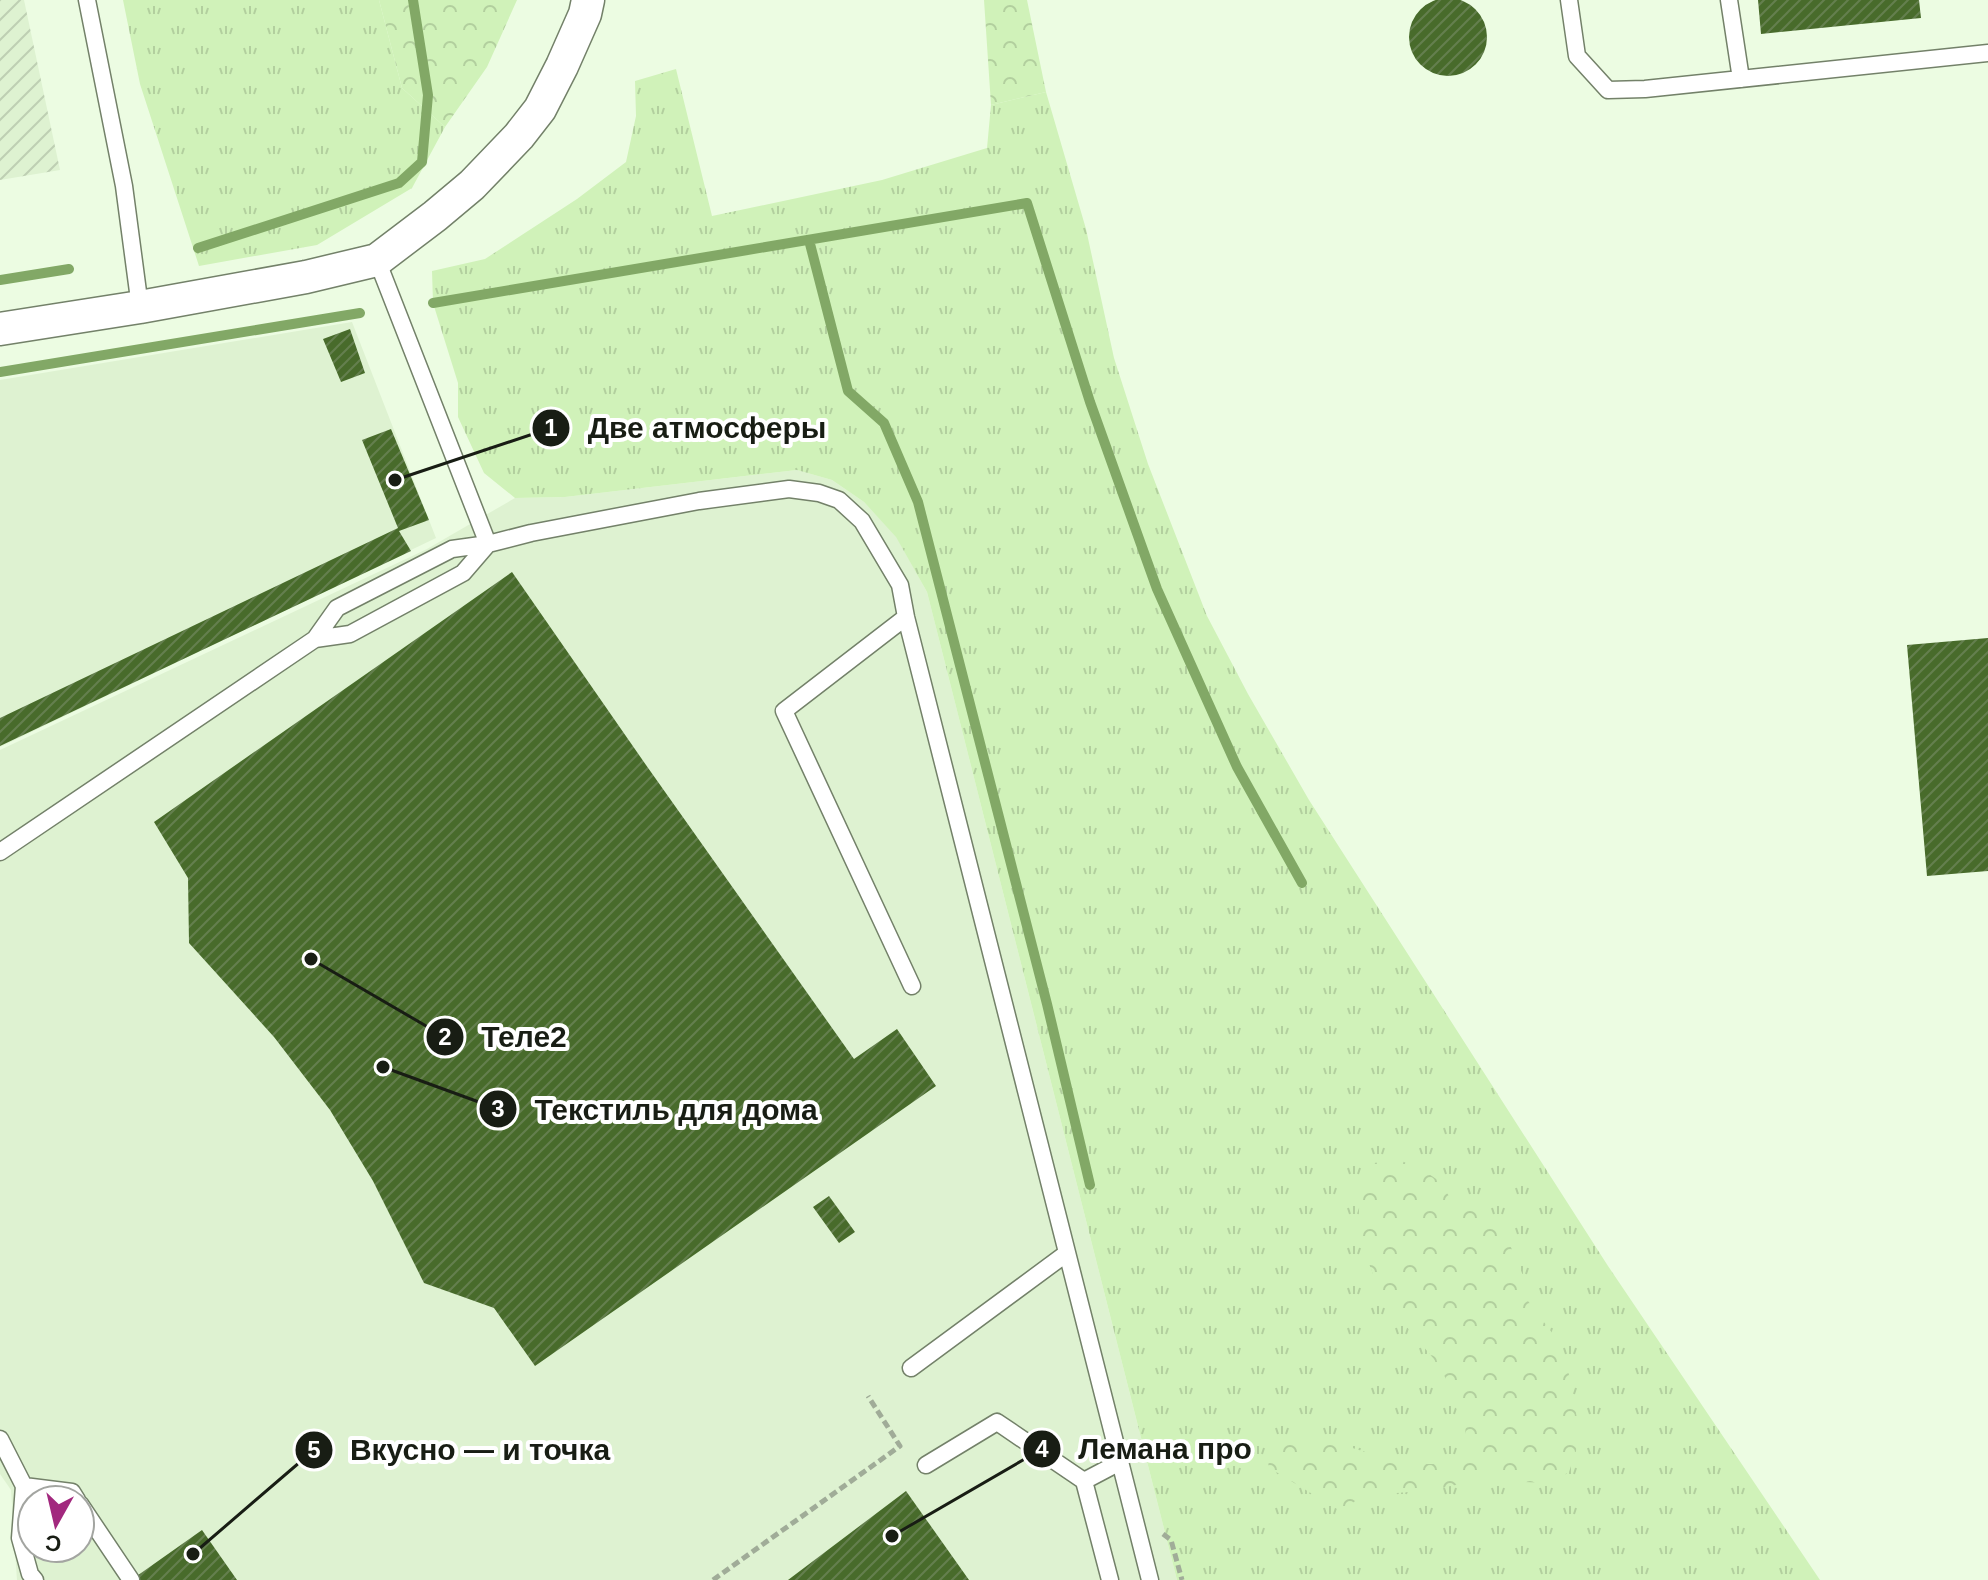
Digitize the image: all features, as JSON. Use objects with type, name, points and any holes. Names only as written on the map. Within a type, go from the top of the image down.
[{"type":"street","points":[[0,329],[306,277],[377,260],[472,185],[519,136],[540,109],[562,66],[588,0]]},
{"type":"lane","points":[[87,0],[124,186],[140,307]]},
{"type":"lane","points":[[1569,0],[1577,56],[1608,90],[1645,89],[1988,53]]},
{"type":"lane","points":[[1729,0],[1741,79]]},
{"type":"lane","points":[[377,260],[488,544]]},
{"type":"lane","points":[[0,852],[315,639],[337,608],[452,549],[699,501],[789,489],[819,493],[839,500],[862,521],[900,585],[1150,1580]]},
{"type":"lane","points":[[315,639],[350,634],[463,573],[488,544]]},
{"type":"lane","points":[[906,617],[784,711],[912,986]]},
{"type":"lane","points":[[911,1368],[1067,1253]]},
{"type":"lane","points":[[926,1465],[997,1422],[1084,1481],[1110,1580]]},
{"type":"lane","points":[[0,1439],[23,1484]]},
{"type":"lane","points":[[1084,1481],[1120,1462]]},
{"type":"lane","points":[[96,1528],[131,1580]]},
{"type":"path","points":[[713,1580],[900,1446],[868,1396]]},
{"type":"shaded area","points":[[0,0],[24,0],[60,170],[0,180]]},
{"type":"shaded area","points":[[352,322],[436,538],[0,747],[0,380]]},
{"type":"shaded area","points":[[797,470],[832,480],[864,502],[896,536],[927,592],[1177,1580],[17,1580],[11,1490],[0,1474],[0,750],[427,549],[515,498],[565,497]]},
{"type":"green space","points":[[123,0],[379,0],[402,88],[445,127],[412,188],[317,245],[199,266],[140,84]]},
{"type":"green space","points":[[379,0],[517,0],[487,67],[445,127],[402,88]]},
{"type":"green space","points":[[984,0],[1027,0],[1046,92],[991,105]]},
{"type":"green space","points":[[676,69],[712,216],[882,180],[987,148],[991,105],[1046,92],[1086,229],[1114,358],[1148,464],[1207,616],[1309,800],[1608,1266],[1820,1580],[1177,1580],[927,592],[896,537],[864,502],[832,480],[797,470],[565,497],[515,498],[484,473],[458,417],[458,383],[433,303],[432,271],[485,259],[577,199],[626,162],[636,116],[635,81]]},
{"type":"green space","points":[[1395,1159],[1419,1167],[1439,1181],[1451,1199],[1491,1220],[1507,1238],[1525,1280],[1528,1301],[1556,1338],[1566,1359],[1579,1429],[1569,1472],[1550,1483],[1479,1480],[1432,1490],[1361,1496],[1342,1512],[1268,1467],[1271,1446],[1314,1436],[1404,1464],[1450,1464],[1463,1448],[1466,1426],[1445,1377],[1375,1280],[1358,1233],[1360,1188],[1369,1164]]},
{"type":"building","points":[[1440,-2],[1456,-2],[1470,4],[1481,15],[1487,37],[1481,59],[1470,70],[1456,76],[1440,76],[1426,70],[1415,59],[1409,45],[1409,29],[1415,15],[1426,4]]},
{"type":"building","points":[[1758,0],[1919,0],[1921,18],[1761,34]]},
{"type":"building","points":[[350,329],[365,373],[341,382],[323,339]]},
{"type":"building","points":[[391,429],[429,520],[399,531],[411,551],[0,746],[0,718],[398,528],[362,440]]},
{"type":"building","points":[[512,572],[854,1059],[897,1029],[936,1086],[535,1366],[494,1308],[424,1283],[373,1181],[330,1110],[274,1037],[189,943],[188,878],[154,822]]},
{"type":"building","points":[[1988,638],[1988,871],[1927,876],[1907,645]]},
{"type":"building","points":[[829,1196],[855,1232],[839,1243],[813,1207]]},
{"type":"building","points":[[906,1491],[969,1580],[788,1580]]},
{"type":"building","points":[[202,1530],[237,1580],[135,1580],[134,1578]]},
{"type":"waterway","points":[[198,248],[399,183],[422,162],[428,95],[413,0]]},
{"type":"waterway","points":[[433,303],[1027,203],[1090,402],[1157,589],[1237,767],[1302,883]]},
{"type":"waterway","points":[[809,240],[848,391],[884,423],[918,502],[1047,1004],[1090,1185]]},
{"type":"waterway","points":[[0,280],[69,269]]},
{"type":"waterway","points":[[0,372],[360,313]]},
{"type":"place","name":"Две атмосферы","points":[[395,480]]},
{"type":"place","name":"Теле2","points":[[311,959]]},
{"type":"place","name":"Текстиль для дома","points":[[383,1067]]},
{"type":"place","name":"Лемана про","points":[[892,1536]]},
{"type":"place","name":"Вкусно — и точка","points":[[193,1554]]}]
